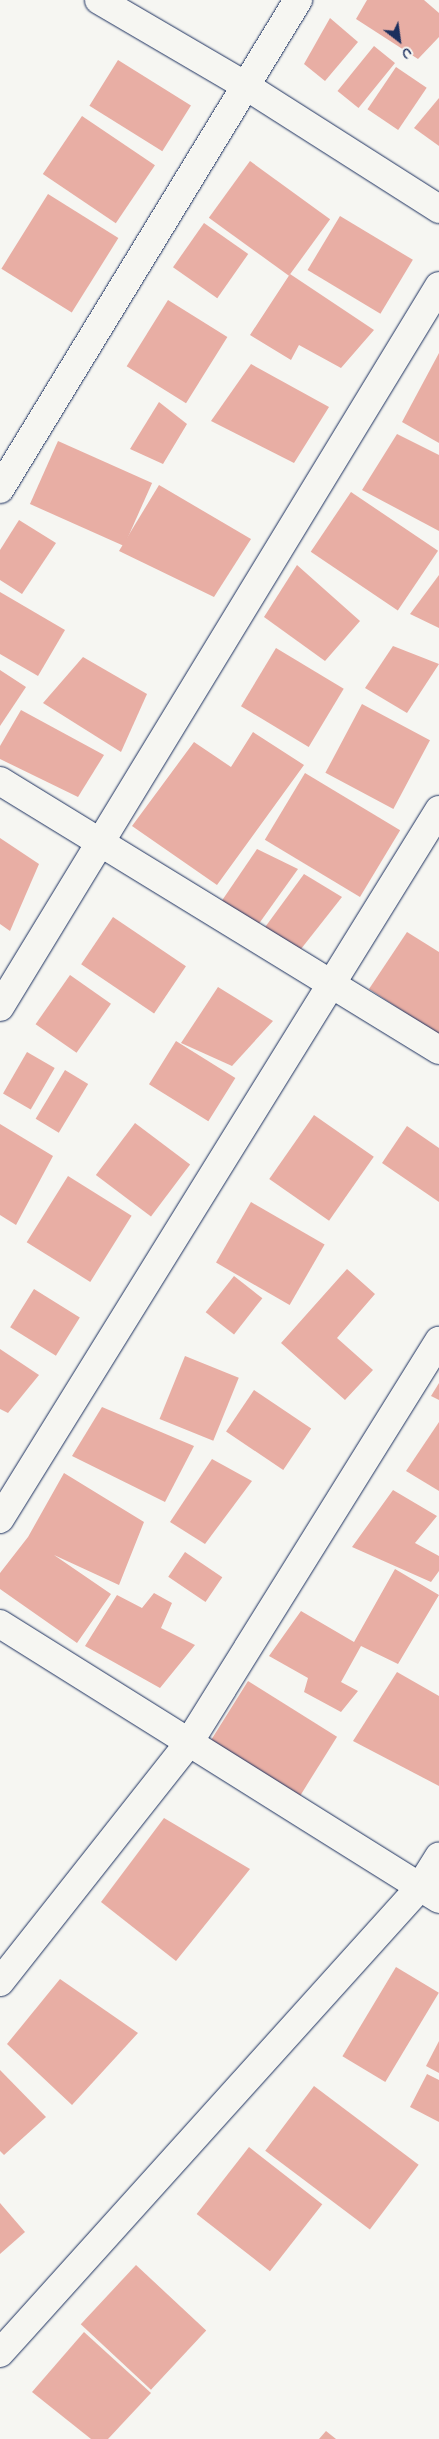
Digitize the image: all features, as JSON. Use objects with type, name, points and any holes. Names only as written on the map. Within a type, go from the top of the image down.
[{"type":"street","points":[[99,0],[246,86],[439,209]]},
{"type":"street","points":[[0,489],[298,0]]},
{"type":"street","points":[[0,1007],[439,286]]},
{"type":"street","points":[[0,781],[99,845],[333,984],[439,1050]]},
{"type":"street","points":[[0,1519],[439,810]]},
{"type":"street","points":[[0,1982],[188,1744],[439,1341]]},
{"type":"street","points":[[0,1624],[188,1744],[430,1893]]},
{"type":"street","points":[[0,2353],[430,1893],[439,1857]]},
{"type":"building","points":[[367,0],[424,0],[439,13],[439,37],[418,59],[356,19]]},
{"type":"building","points":[[330,18],[358,42],[325,81],[304,64]]},
{"type":"building","points":[[374,46],[395,63],[358,108],[337,91]]},
{"type":"building","points":[[118,60],[191,106],[162,151],[89,106]]},
{"type":"building","points":[[396,67],[427,88],[398,130],[367,109]]},
{"type":"building","points":[[439,98],[439,146],[414,128]]},
{"type":"building","points":[[82,116],[155,165],[116,223],[43,174]]},
{"type":"building","points":[[250,161],[330,219],[289,276],[209,218]]},
{"type":"building","points":[[48,194],[118,238],[72,313],[1,269]]},
{"type":"building","points":[[340,216],[413,260],[380,314],[308,270]]},
{"type":"building","points":[[204,223],[248,254],[217,298],[173,267]]},
{"type":"building","points":[[290,274],[374,330],[341,368],[299,345],[291,360],[250,335]]},
{"type":"building","points":[[168,300],[227,337],[186,403],[127,366]]},
{"type":"building","points":[[439,353],[439,443],[402,422]]},
{"type":"building","points":[[251,364],[329,407],[294,463],[211,421]]},
{"type":"building","points":[[159,402],[187,424],[163,464],[130,449]]},
{"type":"building","points":[[397,434],[439,455],[439,531],[362,490]]},
{"type":"building","points":[[58,441],[152,483],[124,546],[30,504]]},
{"type":"building","points":[[159,485],[251,539],[214,597],[119,551]]},
{"type":"building","points":[[351,492],[438,551],[398,610],[311,552]]},
{"type":"building","points":[[19,520],[56,543],[22,594],[0,580],[0,550]]},
{"type":"building","points":[[297,565],[360,621],[325,661],[264,617]]},
{"type":"building","points":[[439,575],[439,628],[410,614]]},
{"type":"building","points":[[0,592],[65,630],[38,676],[0,654]]},
{"type":"building","points":[[393,646],[439,664],[407,713],[365,688]]},
{"type":"building","points":[[276,648],[344,689],[309,747],[241,706]]},
{"type":"building","points":[[83,657],[147,694],[121,752],[43,703]]},
{"type":"building","points":[[0,670],[26,687],[0,726]]},
{"type":"building","points":[[362,704],[430,740],[393,809],[325,773]]},
{"type":"building","points":[[21,710],[104,755],[78,797],[0,759],[0,746]]},
{"type":"building","points":[[253,732],[304,765],[217,885],[132,826],[194,742],[231,767]]},
{"type":"building","points":[[305,773],[400,830],[360,897],[265,840]]},
{"type":"building","points":[[0,838],[39,864],[10,931],[0,924]]},
{"type":"building","points":[[257,849],[298,869],[258,925],[221,902]]},
{"type":"building","points":[[304,874],[342,897],[301,949],[263,930]]},
{"type":"building","points":[[113,917],[186,966],[154,1013],[81,964]]},
{"type":"building","points":[[407,932],[439,952],[439,1035],[369,989]]},
{"type":"building","points":[[70,975],[111,1004],[77,1053],[36,1024]]},
{"type":"building","points":[[218,987],[273,1021],[232,1066],[181,1043]]},
{"type":"building","points":[[176,1041],[235,1078],[208,1121],[149,1084]]},
{"type":"building","points":[[27,1052],[55,1068],[31,1110],[3,1094]]},
{"type":"building","points":[[65,1070],[88,1084],[59,1133],[36,1119]]},
{"type":"building","points":[[314,1115],[374,1157],[329,1221],[269,1179]]},
{"type":"building","points":[[135,1123],[190,1165],[151,1216],[96,1175]]},
{"type":"building","points":[[0,1124],[53,1156],[16,1225],[0,1215]]},
{"type":"building","points":[[407,1126],[439,1148],[439,1202],[382,1163]]},
{"type":"building","points":[[68,1176],[132,1216],[90,1282],[27,1242]]},
{"type":"building","points":[[251,1202],[325,1244],[290,1305],[216,1263]]},
{"type":"building","points":[[347,1269],[375,1294],[337,1338],[373,1370],[345,1400],[281,1343]]},
{"type":"building","points":[[234,1276],[262,1298],[234,1334],[206,1312]]},
{"type":"building","points":[[34,1289],[80,1318],[56,1356],[10,1327]]},
{"type":"building","points":[[0,1349],[39,1375],[8,1413],[0,1409]]},
{"type":"building","points":[[185,1356],[239,1378],[213,1441],[160,1419]]},
{"type":"building","points":[[439,1383],[439,1400],[431,1396]]},
{"type":"building","points":[[254,1390],[311,1429],[283,1470],[226,1431]]},
{"type":"building","points":[[102,1407],[194,1446],[165,1502],[72,1456]]},
{"type":"building","points":[[439,1422],[439,1491],[406,1471]]},
{"type":"building","points":[[212,1459],[252,1481],[205,1544],[170,1522]]},
{"type":"building","points":[[64,1473],[144,1522],[119,1585],[54,1555],[111,1594],[77,1643],[0,1589],[0,1573],[28,1537]]},
{"type":"building","points":[[393,1490],[437,1516],[415,1543],[439,1556],[439,1571],[431,1582],[352,1547]]},
{"type":"building","points":[[185,1552],[222,1577],[206,1602],[168,1577]]},
{"type":"building","points":[[395,1569],[439,1595],[398,1664],[361,1646],[341,1682],[358,1691],[341,1712],[304,1692],[308,1678],[269,1656],[301,1611],[354,1642]]},
{"type":"building","points":[[154,1593],[172,1603],[161,1628],[195,1645],[160,1688],[85,1646],[117,1595],[142,1608]]},
{"type":"building","points":[[397,1672],[439,1696],[439,1786],[353,1741]]},
{"type":"building","points":[[248,1681],[337,1737],[295,1804],[206,1748]]},
{"type":"building","points":[[164,1818],[250,1869],[176,1961],[101,1902]]},
{"type":"building","points":[[396,1967],[439,1993],[385,2082],[342,2056]]},
{"type":"building","points":[[60,1979],[138,2033],[72,2105],[7,2044]]},
{"type":"building","points":[[439,2041],[439,2073],[426,2066]]},
{"type":"building","points":[[0,2070],[46,2117],[4,2155],[0,2151]]},
{"type":"building","points":[[427,2074],[439,2080],[439,2122],[410,2107]]},
{"type":"building","points":[[314,2086],[419,2165],[370,2230],[265,2151]]},
{"type":"building","points":[[249,2147],[322,2204],[270,2271],[197,2214]]},
{"type":"building","points":[[0,2203],[25,2232],[0,2254]]},
{"type":"building","points":[[136,2265],[206,2330],[151,2390],[81,2324]]},
{"type":"building","points":[[84,2332],[151,2393],[108,2439],[91,2439],[32,2392]]},
{"type":"building","points":[[326,2431],[336,2439],[319,2439]]}]
